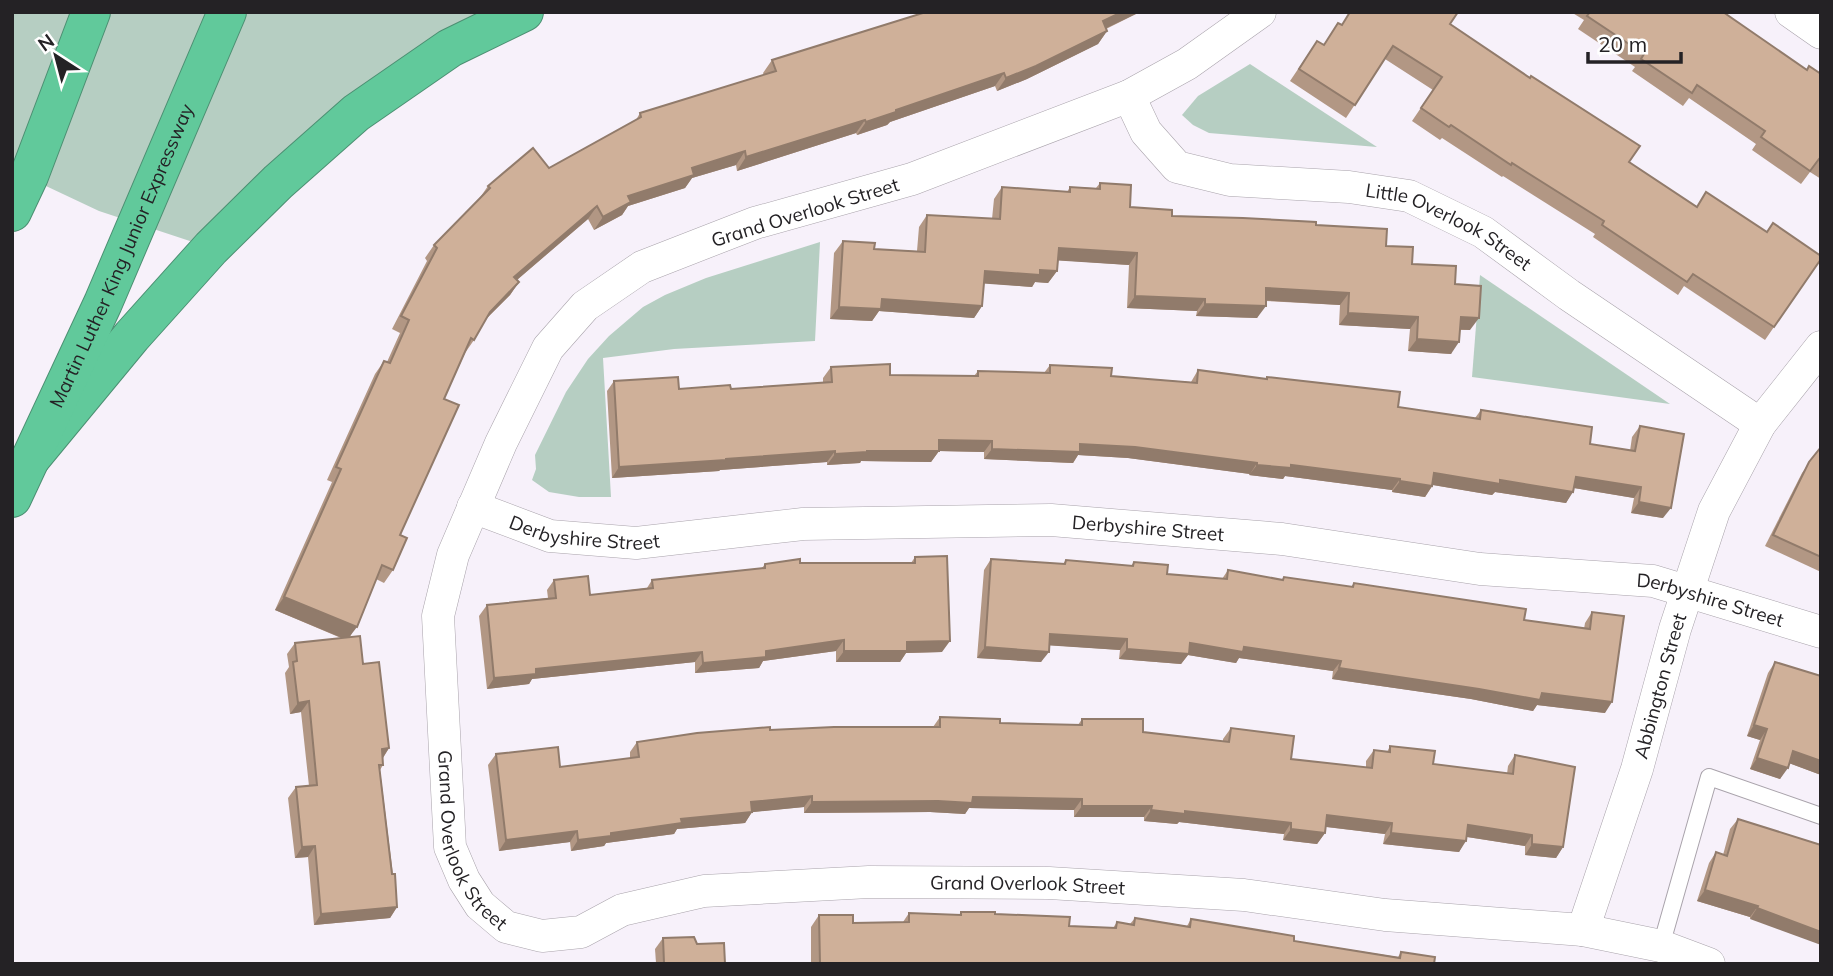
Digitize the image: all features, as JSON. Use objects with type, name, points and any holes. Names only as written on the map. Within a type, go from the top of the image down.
[{"type":"highway","points":[[12,212],[29,176],[92,12]]},
{"type":"highway","name":"Martin Luther King Junior Expressway","points":[[12,498],[103,303],[227,12]]},
{"type":"highway","points":[[27,463],[132,336],[211,248],[278,182],[356,113],[450,48],[524,12]]},
{"type":"street","name":"Grand Overlook Street","points":[[1260,12],[1187,64],[1129,96],[912,179],[755,223],[642,267],[585,306],[548,348],[501,443],[453,555],[439,615],[450,847],[464,880],[480,905],[506,927],[542,936],[581,932],[622,910],[704,891],[869,882],[1049,883],[1244,895],[1385,915],[1583,930],[1661,946],[1709,964]]},
{"type":"street","points":[[1791,12],[1821,33]]},
{"type":"street","name":"Little Overlook Street","points":[[1129,96],[1146,132],[1177,167],[1230,180],[1349,187],[1409,196],[1483,232],[1569,295],[1759,424]]},
{"type":"street","name":"Abbington Street","points":[[1583,930],[1637,769],[1675,629],[1714,511],[1759,424],[1821,347]]},
{"type":"street","name":"Derbyshire Street","points":[[473,507],[550,536],[636,543],[803,524],[1051,520],[1282,539],[1480,569],[1653,582],[1821,632]]},
{"type":"lane","points":[[1661,946],[1709,777],[1821,816]]},
{"type":"green space","points":[[12,12],[532,12],[479,35],[211,248],[99,211],[12,170]]},
{"type":"green space","points":[[1250,64],[1377,147],[1209,133],[1193,125],[1182,115],[1198,96]]},
{"type":"green space","points":[[820,242],[815,341],[674,349],[603,358],[611,497],[579,497],[549,492],[532,480],[536,469],[535,455],[566,392],[588,359],[609,336],[643,307],[706,278]]},
{"type":"green space","points":[[1480,275],[1670,404],[1472,377]]},
{"type":"building","points":[[926,12],[1122,12],[1103,21],[1107,31],[1006,78],[1004,73],[866,122],[865,120],[746,157],[745,151],[692,168],[694,175],[628,196],[631,202],[603,217],[597,206],[514,277],[519,282],[490,312],[474,340],[471,338],[444,399],[459,405],[400,535],[407,538],[393,570],[382,565],[357,627],[284,597],[341,469],[336,467],[384,361],[390,363],[409,320],[401,316],[437,248],[434,245],[490,188],[488,186],[533,148],[549,168],[641,117],[640,113],[776,71],[772,60]]},
{"type":"building","points":[[1350,12],[1458,12],[1450,24],[1530,78],[1531,76],[1640,146],[1629,162],[1697,207],[1706,192],[1767,232],[1773,223],[1821,256],[1821,259],[1774,327],[1693,274],[1687,282],[1602,225],[1604,221],[1421,108],[1442,77],[1393,46],[1355,105],[1299,69],[1317,41],[1324,45],[1338,23],[1342,25]]},
{"type":"building","points":[[1590,12],[1723,12],[1807,70],[1809,66],[1821,74],[1821,160],[1819,159],[1810,171],[1761,137],[1765,131],[1697,85],[1692,93],[1641,59],[1644,54],[1587,16]]},
{"type":"building","points":[[1100,183],[1131,185],[1130,207],[1172,210],[1172,216],[1316,222],[1316,225],[1387,229],[1386,246],[1413,247],[1412,264],[1456,266],[1455,284],[1481,286],[1479,318],[1461,317],[1459,342],[1417,339],[1418,317],[1348,313],[1349,293],[1266,288],[1266,306],[1205,304],[1205,299],[1135,296],[1137,253],[1059,248],[1057,271],[1040,270],[1040,275],[985,271],[982,306],[882,299],[881,309],[839,307],[843,241],[875,243],[874,249],[925,252],[927,215],[1000,219],[1002,187],[1070,192],[1070,187],[1100,189]]},
{"type":"building","points":[[890,364],[890,375],[978,376],[978,371],[1050,373],[1050,365],[1112,368],[1111,376],[1197,383],[1198,370],[1400,392],[1398,407],[1480,419],[1481,410],[1592,427],[1590,444],[1635,451],[1640,426],[1684,434],[1671,508],[1639,502],[1641,487],[1576,477],[1573,492],[1434,473],[1432,486],[1400,479],[1291,465],[1291,468],[1257,465],[1135,447],[1080,444],[1080,452],[992,449],[992,441],[939,440],[939,451],[835,454],[835,451],[619,467],[614,381],[678,377],[679,389],[730,385],[731,389],[832,382],[831,367]]},
{"type":"building","points":[[1821,447],[1821,557],[1773,535],[1809,462]]},
{"type":"building","points":[[947,556],[950,641],[907,642],[907,651],[844,651],[844,640],[766,651],[766,657],[703,663],[702,652],[536,669],[536,674],[494,678],[487,605],[556,598],[554,580],[588,576],[590,595],[653,588],[652,580],[765,568],[765,564],[800,559],[800,563],[915,563],[915,557]]},
{"type":"building","points":[[991,559],[1065,564],[1066,560],[1133,566],[1134,562],[1168,565],[1167,574],[1227,579],[1228,570],[1283,580],[1284,577],[1353,587],[1354,583],[1526,609],[1524,620],[1590,629],[1592,612],[1624,616],[1612,702],[1542,693],[1540,700],[1339,668],[1341,661],[1244,647],[1243,652],[1190,643],[1189,654],[1127,649],[1127,639],[1050,634],[1049,652],[985,647]]},
{"type":"building","points":[[360,636],[363,664],[379,662],[389,748],[382,749],[383,765],[379,765],[392,874],[395,874],[397,907],[321,914],[315,846],[302,847],[296,787],[317,785],[309,701],[298,703],[293,662],[297,661],[295,643]]},
{"type":"building","points":[[1775,662],[1821,676],[1821,761],[1793,751],[1788,768],[1757,758],[1767,729],[1754,725]]},
{"type":"building","points":[[940,717],[1000,719],[1000,723],[1082,725],[1082,719],[1143,719],[1143,732],[1229,742],[1231,728],[1294,736],[1291,759],[1372,768],[1374,750],[1390,752],[1390,746],[1435,751],[1433,764],[1513,774],[1515,755],[1575,767],[1563,847],[1532,844],[1532,835],[1468,825],[1466,841],[1391,833],[1392,823],[1327,815],[1325,833],[1291,829],[1291,823],[1185,811],[1185,814],[1151,810],[1152,806],[1082,806],[1082,799],[973,797],[972,803],[812,802],[812,796],[751,802],[752,812],[681,819],[682,823],[611,833],[611,836],[578,840],[577,831],[506,840],[496,754],[558,747],[560,767],[639,757],[637,742],[697,733],[770,727],[770,730],[940,727]]},
{"type":"building","points":[[1738,819],[1821,845],[1821,932],[1757,908],[1758,906],[1705,890],[1716,852],[1727,856]]},
{"type":"building","points":[[961,912],[1070,917],[1069,926],[1116,928],[1117,922],[1134,925],[1135,918],[1190,927],[1191,919],[1294,936],[1294,941],[1400,958],[1401,952],[1435,957],[1434,964],[820,964],[819,915],[853,915],[853,923],[909,922],[909,913],[961,915]]},
{"type":"building","points":[[694,937],[697,944],[724,943],[725,964],[639,964],[664,963],[663,938]]}]
